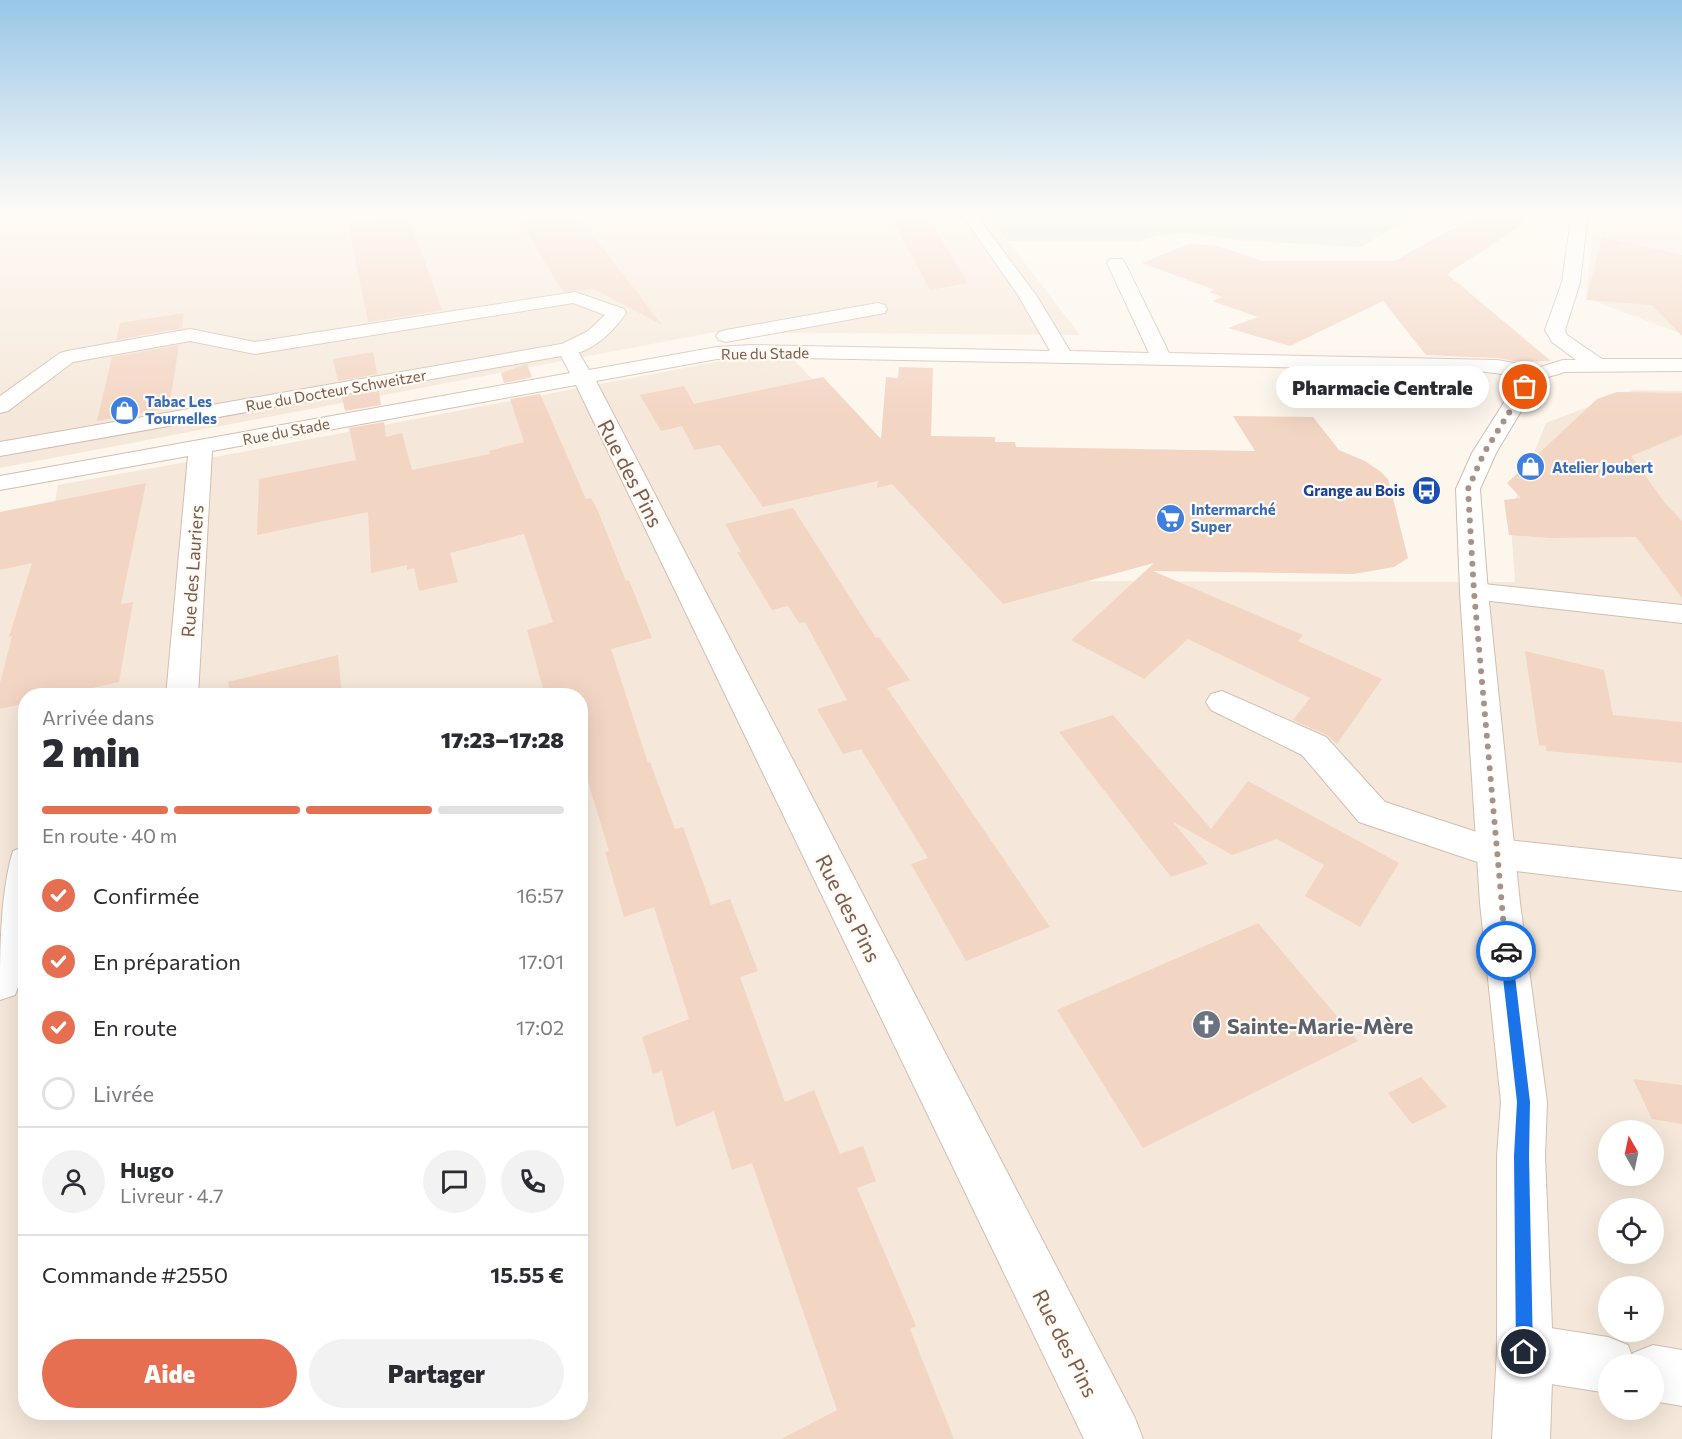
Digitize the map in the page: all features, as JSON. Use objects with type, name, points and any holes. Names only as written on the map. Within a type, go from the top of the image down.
[{"type":"street","points":[[1016,279],[1064,357]]},
{"type":"street","points":[[1124,279],[1162,359]]},
{"type":"street","points":[[1571,279],[1556,330],[1559,338],[1598,366]]},
{"type":"street","name":"Rue du Docteur Schweitzer","points":[[0,406],[67,357],[190,335],[255,348],[575,297],[617,313],[603,331],[590,341],[575,363],[0,449]]},
{"type":"street","points":[[717,353],[719,338],[878,309]]},
{"type":"street","name":"Rue du Stade","points":[[0,483],[201,447],[575,363],[717,353],[752,351],[1478,365],[1552,370],[1598,366],[1682,365]]},
{"type":"street","name":"Rue des Pins","points":[[575,363],[1114,1439]]},
{"type":"street","points":[[1521,1439],[1524,1352],[1521,1156],[1524,1102],[1500,903],[1498,854],[1474,592],[1468,489],[1484,453],[1525,387],[1552,370]]},
{"type":"street","name":"Rue des Lauriers","points":[[183,688],[201,447]]},
{"type":"street","points":[[1474,592],[1682,614]]},
{"type":"street","points":[[1222,702],[1314,746],[1372,812],[1498,854],[1682,875]]},
{"type":"street","points":[[0,981],[18,899]]},
{"type":"street","points":[[1524,1352],[1598,1363]]},
{"type":"street","points":[[1664,1375],[1682,1378]]},
{"type":"shaded area","points":[[0,279],[1037,279],[1080,335],[715,332],[0,468]]},
{"type":"shaded area","points":[[1588,279],[1682,279],[1682,334],[1586,298]]},
{"type":"shaded area","points":[[737,358],[792,358],[1006,581],[1515,582],[1510,512],[1546,423],[1633,390],[1682,391],[1682,1439],[0,1439],[0,540],[50,531],[58,485]]},
{"type":"building","points":[[359,279],[431,279],[442,310],[368,322]]},
{"type":"building","points":[[555,279],[627,279],[662,325],[594,289],[563,292]]},
{"type":"building","points":[[924,279],[966,279],[968,283],[930,290]]},
{"type":"building","points":[[1186,279],[1453,279],[1551,361],[1519,362],[1497,358],[1426,355],[1383,301],[1290,346],[1228,328],[1258,317],[1212,301],[1222,297],[1209,292],[1215,290]]},
{"type":"building","points":[[1591,279],[1682,279],[1682,336],[1652,305],[1586,300]]},
{"type":"building","points":[[184,313],[182,328],[116,340],[120,323]]},
{"type":"building","points":[[179,345],[169,408],[97,421],[112,357]]},
{"type":"building","points":[[373,352],[377,374],[338,381],[333,359]]},
{"type":"building","points":[[527,364],[532,377],[504,383],[501,373]]},
{"type":"building","points":[[899,367],[933,368],[931,436],[995,437],[995,442],[1015,442],[1016,447],[1255,451],[1233,416],[1313,417],[1339,450],[1365,461],[1381,472],[1388,479],[1408,558],[1394,567],[1354,574],[1153,571],[1303,635],[1298,641],[1382,679],[1337,744],[1327,735],[1293,720],[1310,698],[1188,639],[1144,679],[1071,640],[1154,563],[1003,604],[892,484],[877,488],[878,481],[763,507],[720,445],[694,450],[682,426],[661,431],[640,395],[684,386],[694,404],[823,377],[881,439],[886,377],[898,378]]},
{"type":"building","points":[[379,391],[381,405],[345,411],[342,397]]},
{"type":"building","points":[[1617,392],[1682,393],[1682,435],[1631,456],[1665,503],[1682,521],[1682,598],[1636,537],[1550,538],[1509,535],[1504,500],[1521,498],[1507,483],[1597,399]]},
{"type":"building","points":[[540,394],[586,499],[591,498],[598,511],[626,581],[629,580],[652,638],[611,649],[648,763],[650,762],[675,829],[683,827],[711,905],[730,899],[758,971],[740,977],[785,1102],[814,1090],[840,1154],[863,1146],[876,1181],[857,1188],[916,1326],[910,1329],[954,1439],[781,1439],[837,1410],[752,1163],[732,1170],[714,1111],[676,1127],[662,1071],[653,1074],[642,1037],[689,1019],[654,907],[624,917],[605,852],[609,851],[588,781],[588,688],[543,688],[527,630],[553,622],[524,534],[450,553],[458,582],[419,591],[414,568],[407,570],[407,565],[371,573],[368,512],[257,535],[259,479],[356,460],[349,428],[384,422],[386,437],[402,433],[412,470],[490,454],[489,451],[524,442],[510,399]]},
{"type":"building","points":[[146,483],[121,604],[133,602],[119,682],[92,688],[18,688],[18,705],[0,709],[0,683],[12,636],[9,637],[32,563],[0,570],[0,512]]},
{"type":"building","points":[[793,508],[876,638],[879,637],[910,680],[887,688],[1050,927],[966,961],[911,864],[928,858],[861,749],[843,754],[817,709],[847,700],[805,622],[799,623],[788,606],[772,610],[737,552],[741,552],[725,524]]},
{"type":"building","points":[[1525,651],[1604,670],[1613,715],[1682,722],[1682,763],[1546,751],[1546,746],[1539,745]]},
{"type":"building","points":[[338,655],[341,688],[229,688],[228,682]]},
{"type":"building","points":[[1113,715],[1211,829],[1248,781],[1399,863],[1360,927],[1305,896],[1324,865],[1277,839],[1232,855],[1172,821],[1208,864],[1171,877],[1059,732]]},
{"type":"building","name":"Sainte-Marie-Mère","points":[[1258,923],[1358,1041],[1143,1148],[1057,1010]]},
{"type":"building","points":[[1421,1077],[1447,1107],[1412,1124],[1388,1093]]},
{"type":"building","points":[[1633,1079],[1682,1085],[1682,1124],[1652,1119]]},
{"type":"way so far","points":[[1506,951],[1469,532],[1468,489],[1484,453],[1525,387]]},
{"type":"place","name":"Pharmacie Centrale","points":[[1525,387]]},
{"type":"place","name":"Tabac Les Tournelles","points":[[124,410]]},
{"type":"place","name":"Atelier Joubert","points":[[1531,467]]},
{"type":"place","name":"Grange au Bois","points":[[1426,490]]},
{"type":"place","name":"Intermarché Super","points":[[1170,518]]},
{"type":"place","name":"Sainte-Marie-Mère","points":[[1206,1025]]},
{"type":"route","points":[[1506,951],[1524,1102],[1521,1156],[1524,1352]]}]
